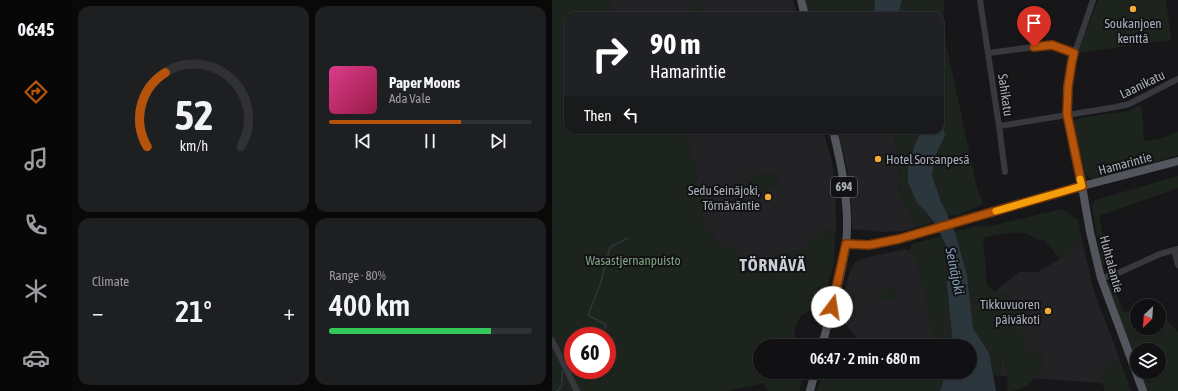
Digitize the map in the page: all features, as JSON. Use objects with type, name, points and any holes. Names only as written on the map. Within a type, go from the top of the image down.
[{"type":"main road","points":[[801,0],[804,12]]},
{"type":"main road","name":"694","points":[[834,134],[839,152],[845,190],[846,244]]},
{"type":"main road","name":"Hamarintie","points":[[846,244],[864,245],[921,233],[1082,186],[1178,161]]},
{"type":"main road","name":"Huhtalantie","points":[[1082,186],[1101,278],[1143,391]]},
{"type":"main road","points":[[824,339],[841,271],[846,244]]},
{"type":"main road","points":[[810,391],[813,379]]},
{"type":"street","name":"Sahikatu","points":[[980,0],[999,126],[1067,114]]},
{"type":"street","points":[[1082,186],[1067,114],[1068,86],[1074,53],[1093,0]]},
{"type":"street","points":[[989,53],[1049,45],[1074,53]]},
{"type":"street","name":"Laanikatu","points":[[1067,114],[1116,108],[1129,104],[1178,79]]},
{"type":"street","points":[[999,126],[1005,172]]},
{"type":"street","points":[[1101,278],[1116,274],[1160,254],[1176,250],[1178,265]]},
{"type":"street","points":[[552,340],[577,391]]},
{"type":"shaded area","points":[[609,0],[793,0],[796,12],[614,12]]},
{"type":"shaded area","name":"Sedu Seinäjoki, Törnäväntie","points":[[687,134],[824,134],[832,162],[835,185],[836,228],[824,232],[804,249],[754,262],[745,258],[737,248],[721,248],[702,218],[699,189]]},
{"type":"shaded area","points":[[839,134],[894,134],[898,154],[898,191],[917,227],[902,231],[882,232],[852,229],[851,198],[848,174]]},
{"type":"shaded area","name":"Tikkuvuoren päiväkoti","points":[[1082,239],[1094,291],[1120,360],[1102,371],[1102,383],[1001,376],[1000,354],[992,299],[999,288],[1019,272],[1037,272],[1060,259]]},
{"type":"shaded area","points":[[905,249],[910,251],[917,260],[935,339],[857,339],[839,315],[850,271],[856,262],[862,259]]},
{"type":"green space","name":"Wasastjernanpuisto","points":[[552,0],[609,0],[614,12],[564,12],[564,134],[687,134],[699,189],[702,218],[721,248],[737,248],[745,258],[754,262],[803,249],[824,232],[836,228],[833,267],[824,297],[810,311],[802,315],[797,322],[794,339],[753,339],[753,379],[802,379],[799,391],[767,391],[764,383],[727,391],[552,391]]},
{"type":"green space","points":[[805,0],[875,0],[874,12],[807,12]]},
{"type":"green space","points":[[902,0],[944,0],[944,12],[899,12]]},
{"type":"green space","points":[[1098,0],[1166,0],[1171,40],[1078,53]]},
{"type":"green space","points":[[703,2],[704,12],[693,12],[692,3]]},
{"type":"green space","points":[[944,34],[977,188],[983,204],[959,215],[947,216],[932,175],[936,155],[945,135]]},
{"type":"green space","points":[[1139,105],[1142,110],[1144,141],[1159,139],[1178,132],[1178,155],[1107,176],[1092,179],[1086,176],[1072,121],[1080,118],[1129,111]]},
{"type":"green space","points":[[894,134],[919,134],[908,162],[917,203],[934,222],[917,227],[901,198],[898,190],[898,154]]},
{"type":"green space","points":[[777,172],[779,186],[750,197],[743,192],[750,175]]},
{"type":"green space","points":[[1178,176],[1178,188],[1099,216],[1109,266],[1102,264],[1092,205],[1095,200]]},
{"type":"green space","points":[[1062,209],[1078,220],[1082,239],[1060,259],[1044,240],[1037,239],[1027,234],[1009,233],[986,237],[983,239],[987,285],[996,293],[992,299],[993,303],[995,303],[1002,292],[1006,291],[1010,294],[1011,304],[1016,309],[1018,316],[1018,325],[1025,336],[1024,353],[1033,351],[1042,354],[1045,365],[1030,383],[1020,389],[1008,391],[1008,373],[1000,355],[1001,376],[993,375],[989,353],[973,328],[967,275],[955,232],[976,226],[985,227]]},
{"type":"green space","points":[[942,236],[947,247],[947,285],[952,339],[934,339],[917,260],[910,251],[912,244]]},
{"type":"green space","points":[[1113,283],[1123,312],[1130,310],[1130,335],[1166,335],[1166,319],[1178,332],[1178,391],[1147,391],[1142,379],[1166,379],[1166,343],[1130,343],[1130,349],[1106,286]]},
{"type":"green space","points":[[895,288],[896,298],[876,301],[875,291]]},
{"type":"green space","points":[[1120,360],[1131,391],[1105,391],[1102,383],[1102,371]]},
{"type":"green space","points":[[821,379],[944,379],[940,391],[817,391]]},
{"type":"water","points":[[875,0],[902,0],[899,12],[874,12]]},
{"type":"water","name":"Seinäjoki","points":[[944,129],[945,135],[936,155],[932,175],[941,201],[955,232],[967,275],[973,328],[989,353],[996,391],[940,391],[944,379],[977,379],[977,339],[952,339],[947,285],[947,247],[934,222],[917,203],[908,182],[908,162],[919,134],[944,134]]},
{"type":"waterway","points":[[605,327],[606,325],[588,315],[601,282],[610,247],[628,238]]},
{"type":"waterway","points":[[557,391],[562,386],[563,370]]},
{"type":"slow traffic","points":[[996,211],[1082,186],[1080,179]]},
{"type":"place","name":"Soukanjoen kenttä","points":[[1133,9]]},
{"type":"place","name":"Hotel Sorsanpesä","points":[[878,159]]},
{"type":"place","name":"Sedu Seinäjoki, Törnäväntie","points":[[768,197]]},
{"type":"place","name":"Tikkuvuoren päiväkoti","points":[[1048,311]]},
{"type":"district","name":"TÖRNÄVÄ","points":[[773,265]]},
{"type":"route","points":[[832,307],[846,244],[869,245],[899,239],[1082,186],[1067,114],[1069,74],[1074,53],[1052,45],[1034,47]]}]
